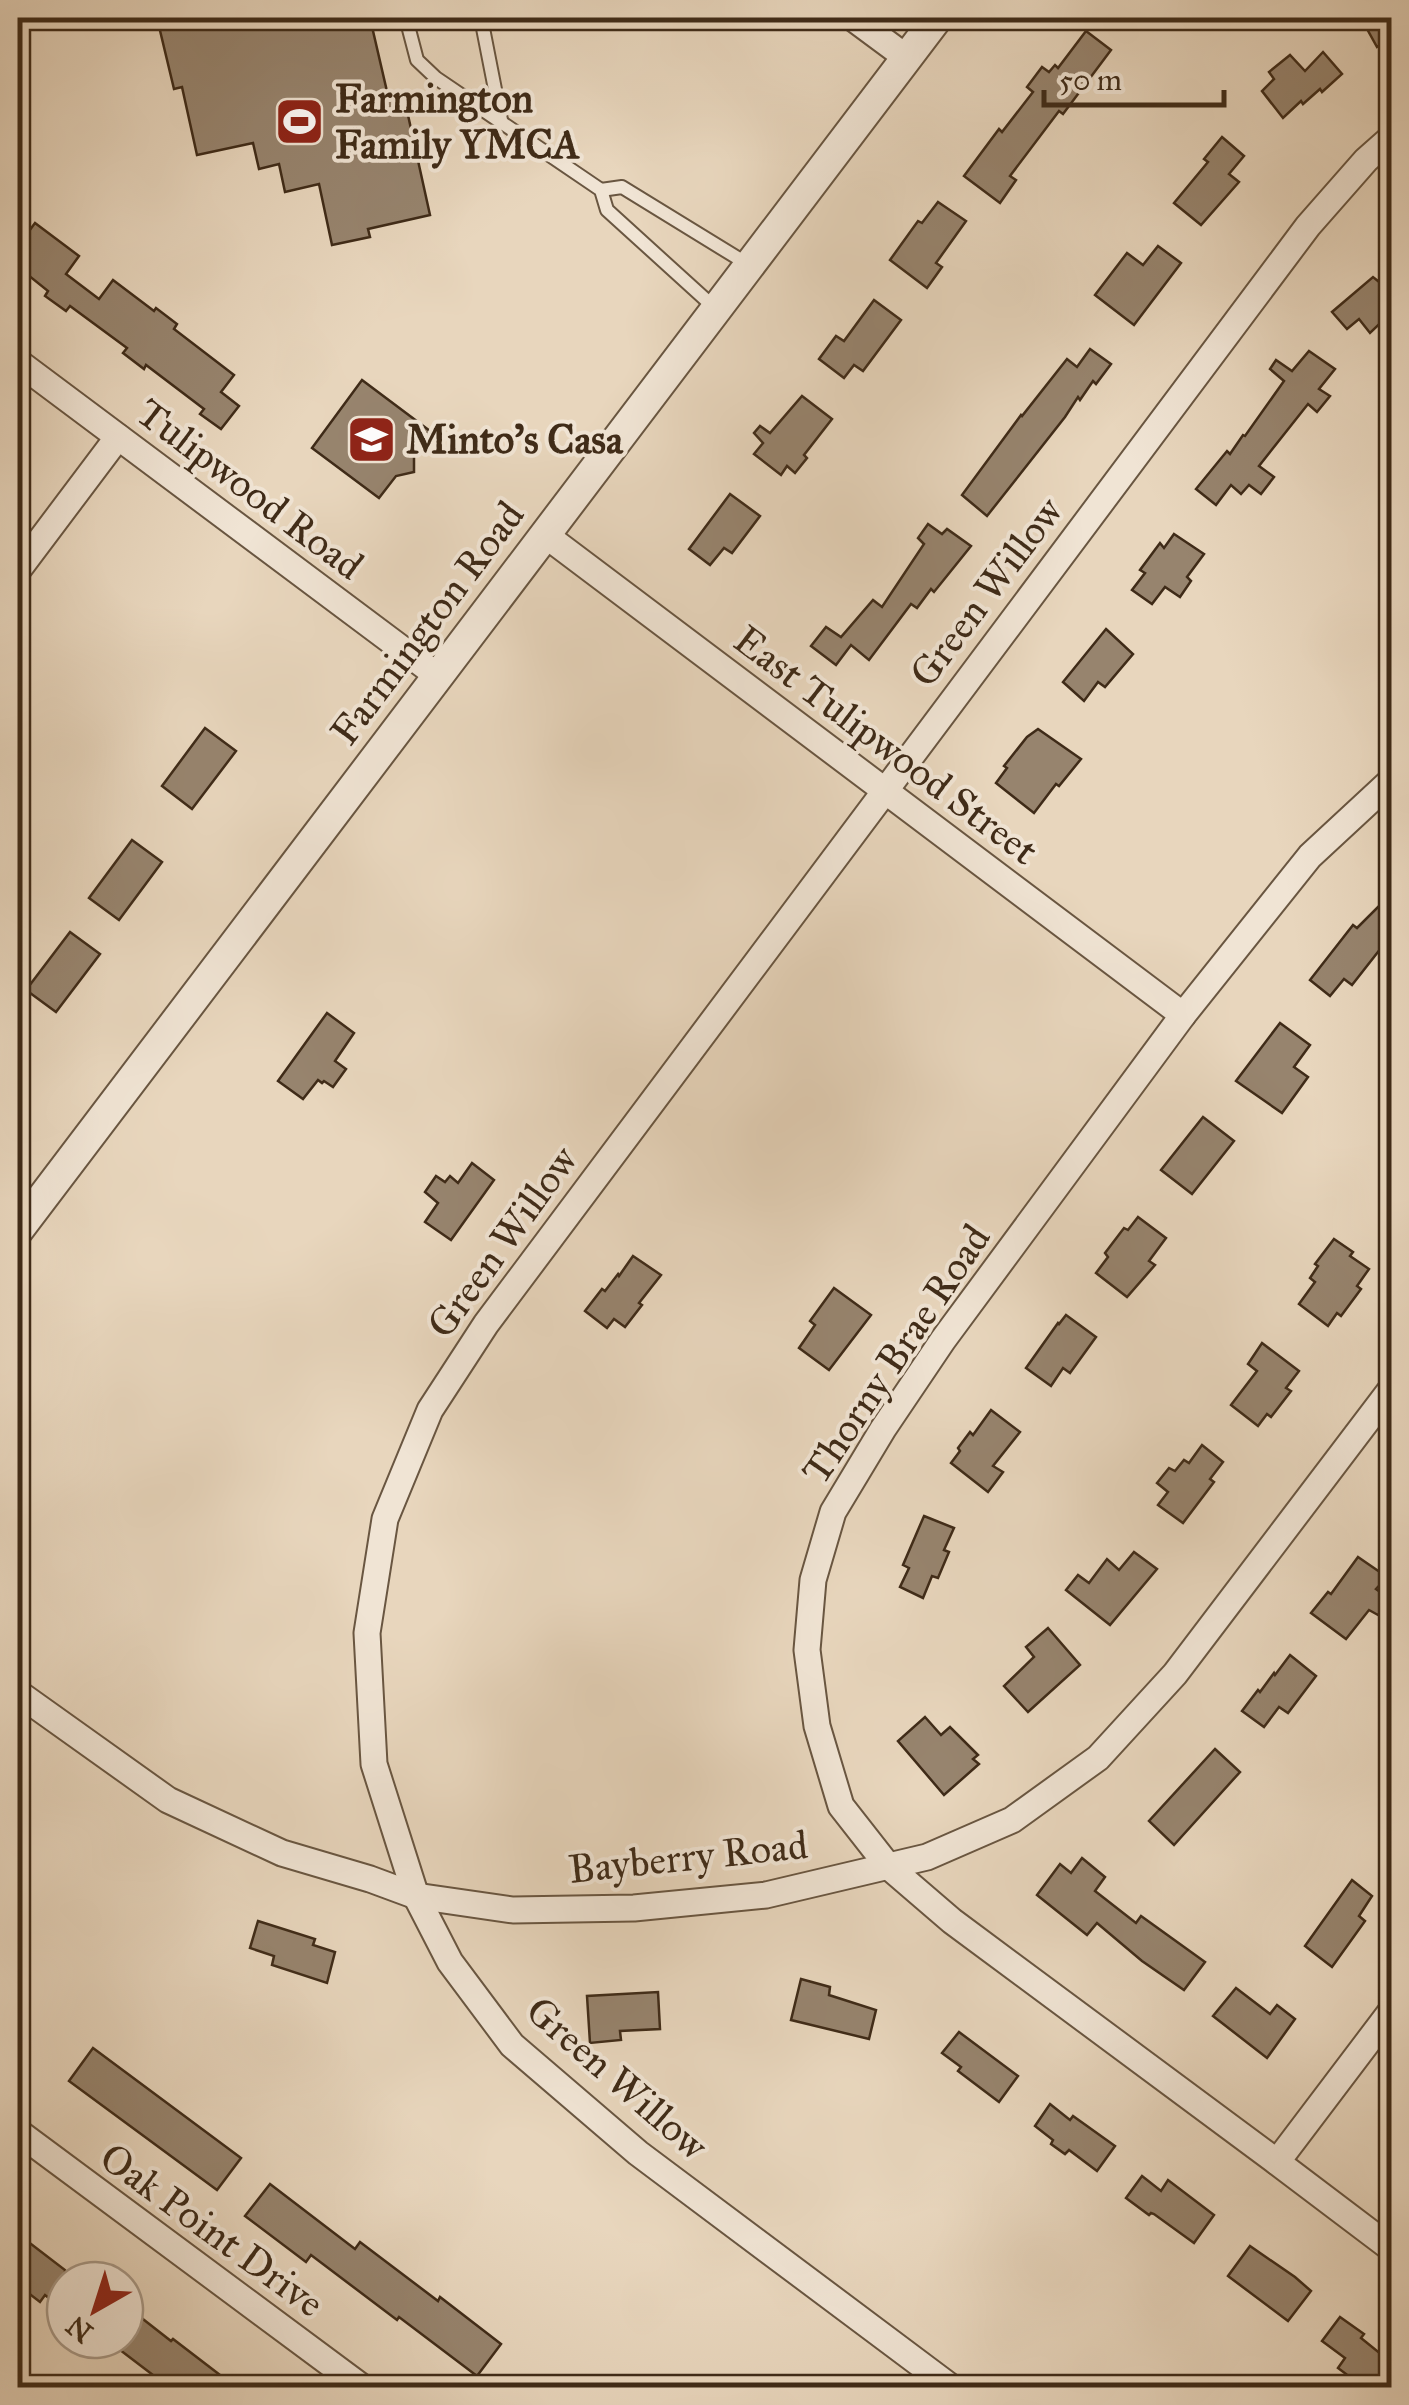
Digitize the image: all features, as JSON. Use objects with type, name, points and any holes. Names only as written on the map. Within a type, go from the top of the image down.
[{"type":"street","points":[[853,18],[906,58]]},
{"type":"street","name":"Farmington Road","points":[[18,1230],[937,18]]},
{"type":"street","name":"Green Willow","points":[[952,2388],[638,2152],[512,2045],[450,1962],[416,1896],[374,1764],[367,1633],[385,1519],[430,1410],[486,1324],[1308,226],[1366,160],[1392,138]]},
{"type":"street","name":"Tulipwood Road","points":[[18,362],[438,676]]},
{"type":"street","points":[[18,570],[118,437]]},
{"type":"street","name":"East Tulipwood Street","points":[[544,534],[1182,1015]]},
{"type":"street","name":"Thorny Brae Road","points":[[1392,780],[1310,856],[1182,1015],[943,1340],[833,1512],[813,1580],[807,1650],[818,1726],[841,1806],[888,1866],[952,1922],[1392,2249]]},
{"type":"street","name":"Bayberry Road","points":[[18,1693],[168,1800],[282,1853],[416,1896],[513,1910],[634,1908],[766,1894],[926,1857],[1012,1820],[1100,1756],[1175,1674],[1392,1388]]},
{"type":"street","points":[[1277,2162],[1392,2010]]},
{"type":"street","name":"Oak Point Drive","points":[[18,2132],[363,2388]]},
{"type":"lane","points":[[406,18],[417,60],[436,78],[601,190],[607,210],[716,308]]},
{"type":"lane","points":[[480,18],[501,120]]},
{"type":"lane","points":[[601,190],[622,187],[749,264]]},
{"type":"building","name":"Farmington Family YMCA","points":[[157,18],[370,18],[389,100],[404,97],[430,215],[368,229],[370,237],[332,245],[319,184],[285,192],[279,164],[259,169],[253,143],[197,155],[182,87],[174,89]]},
{"type":"building","points":[[1361,18],[1392,18],[1392,37],[1377,47]]},
{"type":"building","points":[[1086,31],[1111,50],[1010,176],[1016,180],[1000,203],[964,176],[1033,92],[1027,87],[1042,67],[1049,72],[1055,65],[1058,68]]},
{"type":"building","points":[[1323,52],[1342,74],[1283,118],[1262,91],[1274,79],[1269,72],[1290,55],[1305,71]]},
{"type":"building","points":[[1222,137],[1244,156],[1229,174],[1239,182],[1201,225],[1174,203],[1208,162],[1204,159]]},
{"type":"building","points":[[938,202],[966,221],[936,263],[942,267],[927,288],[890,260],[918,221],[922,223]]},
{"type":"building","points":[[35,223],[79,256],[66,274],[99,299],[113,280],[177,324],[174,329],[234,375],[221,392],[239,406],[221,429],[200,414],[204,409],[146,365],[144,369],[123,353],[127,348],[70,306],[66,311],[45,296],[48,291],[18,267],[18,246]]},
{"type":"building","points":[[1158,246],[1181,263],[1134,325],[1095,295],[1127,253],[1143,265]]},
{"type":"building","points":[[1392,268],[1392,312],[1370,333],[1359,319],[1347,329],[1332,312],[1373,277],[1378,281]]},
{"type":"building","points":[[874,300],[901,320],[863,371],[854,365],[844,378],[819,359],[836,336],[844,341]]},
{"type":"building","points":[[1090,349],[1111,364],[1080,400],[1078,397],[987,516],[962,495],[1067,359],[1077,367]]},
{"type":"building","points":[[1309,351],[1335,369],[1319,389],[1330,396],[1317,412],[1308,404],[1259,466],[1274,477],[1261,494],[1249,485],[1241,494],[1231,485],[1216,505],[1196,489],[1227,451],[1230,454],[1245,436],[1284,381],[1270,369],[1276,360],[1292,371]]},
{"type":"building","name":"Minto's Casa","points":[[362,380],[430,431],[414,451],[414,472],[396,476],[379,498],[312,448]]},
{"type":"building","points":[[802,396],[832,419],[795,473],[787,466],[781,475],[754,454],[763,443],[754,433],[760,426],[770,433]]},
{"type":"building","points":[[730,494],[760,516],[732,553],[724,548],[710,565],[689,549]]},
{"type":"building","points":[[928,524],[942,534],[947,529],[971,546],[934,592],[931,589],[917,608],[911,604],[869,660],[851,645],[836,665],[811,646],[826,627],[841,637],[873,600],[882,607],[924,544],[918,538]]},
{"type":"building","points":[[1174,534],[1204,554],[1187,577],[1191,581],[1180,597],[1165,587],[1152,604],[1132,590],[1145,573],[1140,570],[1160,543],[1164,548]]},
{"type":"building","points":[[1106,629],[1133,654],[1105,687],[1098,682],[1084,701],[1063,682]]},
{"type":"building","points":[[205,728],[236,751],[192,809],[162,786]]},
{"type":"building","points":[[1038,729],[1081,759],[1034,813],[996,783],[1007,768],[1004,766]]},
{"type":"building","points":[[132,840],[162,862],[119,920],[89,898]]},
{"type":"building","points":[[1392,893],[1392,934],[1352,985],[1344,979],[1330,996],[1310,980],[1353,925],[1357,928]]},
{"type":"building","points":[[70,932],[100,954],[56,1012],[26,990]]},
{"type":"building","points":[[327,1013],[354,1033],[335,1061],[346,1069],[333,1087],[318,1080],[303,1099],[278,1081]]},
{"type":"building","points":[[1280,1023],[1310,1045],[1294,1067],[1308,1077],[1282,1113],[1236,1081]]},
{"type":"building","points":[[1203,1117],[1234,1141],[1192,1194],[1161,1170]]},
{"type":"building","points":[[472,1163],[494,1180],[451,1240],[425,1222],[438,1203],[425,1192],[436,1176],[445,1182],[450,1176],[458,1183]]},
{"type":"building","points":[[1138,1217],[1166,1238],[1149,1261],[1155,1265],[1127,1297],[1096,1273],[1108,1257],[1105,1253]]},
{"type":"building","points":[[1334,1239],[1369,1269],[1357,1286],[1361,1289],[1341,1316],[1337,1313],[1328,1326],[1299,1304],[1315,1282],[1310,1278],[1318,1266],[1315,1264]]},
{"type":"building","points":[[633,1256],[661,1275],[625,1327],[614,1319],[607,1328],[585,1311]]},
{"type":"building","points":[[834,1288],[871,1315],[829,1370],[799,1348],[815,1325],[810,1321]]},
{"type":"building","points":[[1066,1315],[1096,1337],[1070,1373],[1063,1368],[1051,1386],[1026,1368]]},
{"type":"building","points":[[1262,1343],[1299,1371],[1286,1388],[1291,1391],[1271,1417],[1267,1414],[1258,1426],[1231,1405],[1257,1371],[1248,1364]]},
{"type":"building","points":[[991,1410],[1020,1432],[993,1466],[1003,1472],[988,1492],[951,1463],[970,1432],[973,1435]]},
{"type":"building","points":[[1202,1445],[1223,1462],[1210,1479],[1214,1482],[1183,1523],[1158,1505],[1168,1492],[1157,1483],[1169,1468],[1175,1471],[1184,1460],[1189,1463]]},
{"type":"building","points":[[924,1516],[954,1528],[938,1578],[932,1576],[923,1598],[900,1587],[909,1568],[903,1565]]},
{"type":"building","points":[[1134,1552],[1157,1569],[1110,1625],[1066,1590],[1078,1575],[1089,1583],[1107,1559],[1119,1570]]},
{"type":"building","points":[[1358,1557],[1387,1577],[1376,1589],[1390,1599],[1378,1615],[1369,1610],[1346,1639],[1311,1613],[1328,1592],[1331,1594]]},
{"type":"building","points":[[1048,1628],[1080,1665],[1028,1712],[1004,1686],[1034,1657],[1026,1647]]},
{"type":"building","points":[[1290,1655],[1316,1676],[1288,1713],[1279,1707],[1264,1727],[1242,1711]]},
{"type":"building","points":[[925,1717],[941,1735],[950,1727],[978,1755],[973,1759],[979,1764],[944,1795],[898,1741]]},
{"type":"building","points":[[1215,1749],[1240,1772],[1174,1845],[1149,1821]]},
{"type":"building","points":[[1082,1858],[1105,1877],[1095,1891],[1136,1923],[1141,1916],[1205,1962],[1184,1990],[1097,1923],[1087,1935],[1037,1895],[1060,1864],[1071,1873]]},
{"type":"building","points":[[1352,1880],[1372,1896],[1359,1916],[1365,1921],[1332,1967],[1305,1946]]},
{"type":"building","points":[[258,1921],[315,1939],[313,1945],[335,1952],[327,1983],[272,1965],[274,1956],[250,1948]]},
{"type":"building","points":[[801,1979],[830,1987],[829,1995],[876,2010],[869,2039],[791,2020]]},
{"type":"building","points":[[1236,1988],[1270,2014],[1277,2005],[1295,2019],[1267,2058],[1213,2016]]},
{"type":"building","points":[[658,1992],[660,2029],[620,2031],[621,2040],[590,2043],[587,1996]]},
{"type":"building","points":[[959,2032],[1018,2076],[999,2102],[958,2071],[961,2067],[942,2053]]},
{"type":"building","points":[[93,2048],[241,2158],[217,2190],[69,2081]]},
{"type":"building","points":[[1050,2104],[1115,2146],[1097,2171],[1069,2150],[1065,2154],[1051,2144],[1053,2140],[1035,2126]]},
{"type":"building","points":[[1142,2176],[1161,2191],[1168,2180],[1214,2215],[1194,2243],[1126,2198]]},
{"type":"building","points":[[270,2184],[355,2249],[360,2242],[501,2344],[477,2376],[311,2255],[306,2262],[245,2216]]},
{"type":"building","points":[[18,2234],[52,2260],[45,2260],[45,2295],[40,2302],[18,2285]]},
{"type":"building","points":[[1250,2246],[1311,2291],[1288,2321],[1228,2276]]},
{"type":"building","points":[[1340,2317],[1364,2334],[1361,2338],[1392,2363],[1392,2373],[1381,2388],[1336,2388],[1346,2374],[1338,2368],[1345,2358],[1322,2341]]},
{"type":"building","points":[[145,2321],[237,2388],[170,2388],[133,2360],[145,2360]]},
{"type":"place","name":"Farmington Family YMCA","points":[[300,121]]},
{"type":"place","name":"Minto's Casa","points":[[371,439]]}]
